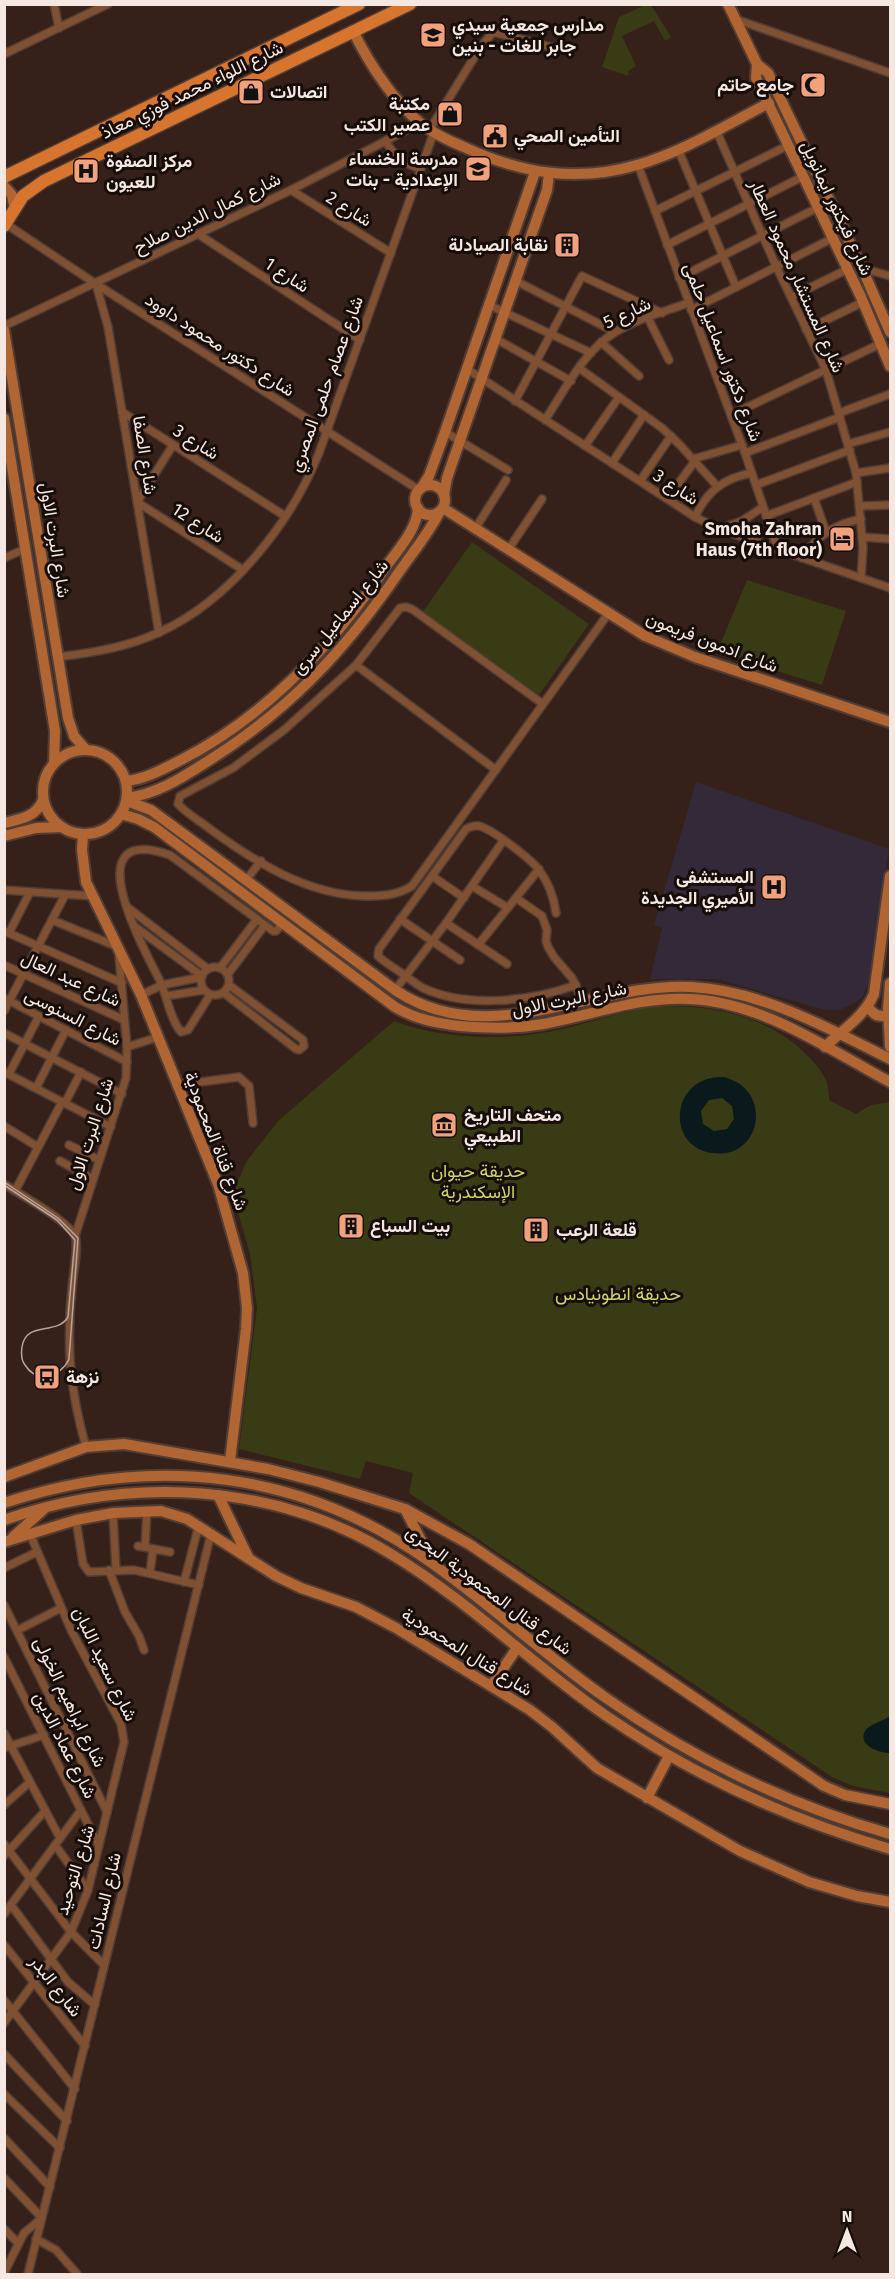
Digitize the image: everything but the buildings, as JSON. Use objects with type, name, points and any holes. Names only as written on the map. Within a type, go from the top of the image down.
[{"type":"main road","name":"شارع اللواء محمد فوزي معاذ","points":[[4,177],[342,8],[359,4]]},
{"type":"main road","name":"شارع اللواء محمد فوزي معاذ","points":[[5,225],[23,196],[44,181],[410,4]]},
{"type":"main road","name":"شارع فيكتور ايمانويل","points":[[728,4],[757,64],[768,73],[891,332]]},
{"type":"main road","points":[[353,32],[390,91],[428,128],[481,155],[535,172],[549,174],[596,172],[638,165],[678,149],[769,103]]},
{"type":"main road","name":"شارع فيكتور ايمانويل","points":[[757,64],[756,78],[819,207],[891,366]]},
{"type":"main road","points":[[34,161],[32,172],[34,177],[44,181]]},
{"type":"main road","points":[[535,172],[429,476],[415,498],[418,508],[427,514],[441,510],[447,478],[549,186],[549,174]]},
{"type":"main road","points":[[4,186],[12,195],[15,210]]},
{"type":"main road","points":[[511,241],[528,247]]},
{"type":"main road","name":"شارع البرت الاول","points":[[4,328],[70,728],[79,744],[86,750]]},
{"type":"main road","name":"شارع البرت الاول","points":[[4,418],[55,731],[54,764]]},
{"type":"main road","points":[[420,488],[435,486],[444,495]]},
{"type":"main road","name":"شارع اسماعيل سرى","points":[[126,781],[140,779],[190,755],[224,735],[284,689],[311,663],[371,589],[413,526],[418,508]]},
{"type":"main road","name":"شارع ادمون فريمون","points":[[441,510],[645,636],[685,653],[891,722]]},
{"type":"main road","name":"شارع اسماعيل سرى","points":[[127,800],[162,789],[231,747],[293,699],[321,671],[382,597],[441,510]]},
{"type":"main road","points":[[396,552],[408,560]]},
{"type":"main road","points":[[32,586],[45,585]]},
{"type":"main road","points":[[371,589],[382,597]]},
{"type":"main road","points":[[311,663],[321,671]]},
{"type":"main road","points":[[4,823],[31,816],[41,807],[46,774],[54,764],[69,753],[86,750],[97,752],[115,763],[126,781],[127,800],[121,814],[105,829],[83,834],[72,832],[62,827],[50,816],[43,800]]},
{"type":"main road","name":"شارع البرت الاول","points":[[127,800],[151,810],[395,990],[429,1008],[471,1014],[527,1014],[646,988],[669,986],[713,988],[755,999],[839,1033],[891,1059]]},
{"type":"main road","name":"شارع البرت الاول","points":[[121,814],[154,827],[408,1015],[423,1020],[470,1026],[520,1027],[550,1023],[648,1000],[690,999],[732,1005],[752,1012],[888,1080]]},
{"type":"main road","points":[[4,836],[36,828],[62,827]]},
{"type":"main road","name":"شارع البرت الاول","points":[[83,834],[83,866],[92,896],[118,948]]},
{"type":"main road","points":[[825,1047],[867,1007],[876,987],[891,876]]},
{"type":"main road","name":"شارع قناة المحمودية","points":[[118,948],[141,995],[218,1184],[246,1291],[246,1329],[230,1461]]},
{"type":"main road","points":[[891,983],[888,1017],[891,1047]]},
{"type":"main road","points":[[867,1007],[876,1015],[888,1017]]},
{"type":"main road","points":[[888,1080],[891,1064]]},
{"type":"main road","points":[[4,1478],[86,1447],[124,1444],[230,1461],[319,1482],[405,1509],[470,1544],[824,1786],[845,1795],[891,1804]]},
{"type":"main road","name":"شارع قنال المحمودية البحرى","points":[[4,1503],[58,1487],[122,1477],[166,1475],[231,1480],[284,1492],[335,1509],[375,1528],[433,1563],[597,1692],[675,1742],[780,1795],[891,1834]]},
{"type":"main road","name":"شارع قنال المحمودية البحرى","points":[[4,1520],[85,1498],[126,1492],[168,1491],[251,1500],[291,1509],[332,1524],[372,1543],[440,1587],[606,1715],[669,1756],[764,1804],[830,1830],[891,1849]]},
{"type":"main road","points":[[218,1495],[250,1561]]},
{"type":"main road","points":[[6,1542],[46,1507]]},
{"type":"main road","points":[[405,1509],[433,1563]]},
{"type":"main road","name":"شارع قنال المحمودية","points":[[6,1542],[76,1520],[113,1513],[147,1510],[174,1514],[199,1525],[250,1561],[302,1588],[356,1607],[383,1620],[542,1718],[590,1762],[646,1798],[740,1851],[785,1873],[838,1892],[891,1902]]},
{"type":"main road","points":[[491,1686],[517,1648]]},
{"type":"main road","points":[[646,1798],[669,1756]]},
{"type":"street","points":[[54,4],[59,28]]},
{"type":"street","points":[[4,54],[108,4]]},
{"type":"street","points":[[735,20],[891,73]]},
{"type":"street","name":"شارع عصام حلمى المصري","points":[[57,657],[108,648],[159,633],[204,605],[243,570],[285,516],[310,475],[420,169],[428,128],[493,32],[555,48]]},
{"type":"street","name":"شارع كمال الدين صلاح","points":[[4,328],[291,190],[385,141],[428,128]]},
{"type":"street","name":"شارع المستشار محمود العطار","points":[[716,130],[825,370],[856,473],[862,537],[861,578]]},
{"type":"street","points":[[385,141],[399,160],[420,169]]},
{"type":"street","points":[[655,211],[789,145]]},
{"type":"street","points":[[678,149],[736,287]]},
{"type":"street","name":"شارع دكتور اسماعيل حلمى","points":[[638,165],[746,453],[778,550]]},
{"type":"street","points":[[667,244],[804,176]]},
{"type":"street","name":"شارع 2","points":[[291,190],[391,253]]},
{"type":"street","points":[[679,278],[819,207]]},
{"type":"street","name":"شارع دكتور محمود داوود","points":[[5,225],[327,432],[420,488]]},
{"type":"street","name":"شارع 1","points":[[198,234],[360,340]]},
{"type":"street","name":"شارع 5","points":[[545,420],[591,353],[615,332],[736,287],[833,237]]},
{"type":"street","points":[[862,268],[891,276]]},
{"type":"street","points":[[791,297],[848,269]]},
{"type":"street","points":[[515,401],[583,276],[662,313]]},
{"type":"street","points":[[516,281],[615,332]]},
{"type":"street","name":"شارع الصفا","points":[[96,284],[106,314],[159,633]]},
{"type":"street","points":[[806,330],[863,302]]},
{"type":"street","points":[[489,305],[506,311],[591,353]]},
{"type":"street","points":[[648,318],[669,360]]},
{"type":"street","points":[[496,339],[571,381]]},
{"type":"street","points":[[601,342],[639,376]]},
{"type":"street","points":[[731,415],[882,343]]},
{"type":"street","name":"شارع 3","points":[[467,369],[695,517],[719,529],[891,588]]},
{"type":"street","points":[[579,369],[671,436],[717,486]]},
{"type":"street","points":[[746,453],[891,394]]},
{"type":"street","points":[[585,446],[619,397]]},
{"type":"street","name":"شارع 3","points":[[122,412],[285,516]]},
{"type":"street","points":[[612,463],[644,415]]},
{"type":"street","points":[[445,432],[508,470]]},
{"type":"street","points":[[756,485],[891,432]]},
{"type":"street","points":[[640,481],[671,436]]},
{"type":"street","points":[[137,502],[173,444]]},
{"type":"street","points":[[667,499],[694,460],[742,445]]},
{"type":"street","points":[[856,473],[891,468]]},
{"type":"street","points":[[695,517],[700,505],[717,486],[752,473]]},
{"type":"street","points":[[475,529],[506,480]]},
{"type":"street","points":[[766,516],[857,482]]},
{"type":"street","points":[[814,498],[826,532]]},
{"type":"street","points":[[508,550],[542,499]]},
{"type":"street","name":"شارع 12","points":[[137,502],[243,570]]},
{"type":"street","points":[[860,506],[891,505]]},
{"type":"street","points":[[719,529],[742,521],[763,507]]},
{"type":"street","points":[[802,558],[816,540],[826,532],[849,521],[861,519]]},
{"type":"street","points":[[862,537],[891,539]]},
{"type":"street","points":[[4,558],[26,549]]},
{"type":"street","points":[[543,704],[406,607],[400,608],[356,665],[317,702],[260,750],[233,768],[180,796],[177,800],[181,807],[235,847],[288,878],[318,889],[349,895],[381,896],[403,892],[412,886],[608,614]]},
{"type":"street","points":[[356,665],[496,770]]},
{"type":"street","points":[[556,914],[549,888],[539,869],[529,857],[479,826],[469,827],[400,919],[378,953],[380,958],[422,987],[434,992],[476,999],[522,999],[576,985]]},
{"type":"street","points":[[395,990],[446,923],[503,841]]},
{"type":"street","points":[[207,992],[185,1032],[179,1029],[125,906],[119,875],[124,859],[131,853],[151,850],[161,852],[179,860],[265,925],[276,931],[283,923]]},
{"type":"street","points":[[246,880],[261,861]]},
{"type":"street","points":[[478,945],[539,869]]},
{"type":"street","points":[[432,876],[464,898]]},
{"type":"street","points":[[472,886],[508,908]]},
{"type":"street","points":[[4,890],[92,896]]},
{"type":"street","points":[[30,892],[7,932],[122,983]]},
{"type":"street","points":[[4,1011],[7,1000],[24,974],[65,895]]},
{"type":"street","points":[[516,898],[542,916],[546,925],[546,941],[551,953],[567,971],[583,1001]]},
{"type":"street","points":[[125,906],[208,969],[219,968],[228,974],[230,984],[303,1040],[304,1046],[299,1050],[224,993],[207,992],[166,996]]},
{"type":"street","points":[[219,968],[257,919]]},
{"type":"street","points":[[400,919],[460,960]]},
{"type":"street","points":[[52,920],[118,948]]},
{"type":"street","points":[[446,923],[507,964]]},
{"type":"street","points":[[133,925],[202,976]]},
{"type":"street","points":[[228,974],[265,925]]},
{"type":"street","points":[[158,943],[164,935]]},
{"type":"street","name":"شارع البرت الاول","points":[[86,1447],[75,1407],[69,1359],[70,1302],[75,1236],[122,1094],[127,1062],[118,948]]},
{"type":"street","name":"شارع عبد العال","points":[[4,965],[124,1020]]},
{"type":"street","points":[[207,992],[201,981],[208,969]]},
{"type":"street","points":[[141,995],[162,986],[202,976]]},
{"type":"street","points":[[224,993],[230,984]]},
{"type":"street","name":"شارع السنوسى","points":[[7,1000],[127,1062]]},
{"type":"street","points":[[260,1021],[267,1012]]},
{"type":"street","points":[[39,1016],[7,1073],[111,1128]]},
{"type":"street","points":[[36,1088],[66,1030]]},
{"type":"street","points":[[4,1033],[122,1094]]},
{"type":"street","points":[[127,1047],[158,1037]]},
{"type":"street","points":[[15,1191],[81,1072]]},
{"type":"street","points":[[177,1085],[239,1077],[249,1086],[253,1123]]},
{"type":"street","points":[[4,1126],[38,1147]]},
{"type":"street","points":[[69,1145],[99,1160]]},
{"type":"street","points":[[60,1161],[93,1179]]},
{"type":"street","points":[[4,1184],[57,1219],[75,1236]]},
{"type":"street","points":[[147,1510],[146,1547],[150,1573]]},
{"type":"street","points":[[113,1513],[112,1570],[144,1650]]},
{"type":"street","points":[[76,1520],[86,1570],[150,1573],[200,1585]]},
{"type":"street","points":[[184,1581],[199,1525]]},
{"type":"street","name":"شارع سعيد اللبان","points":[[30,1534],[61,1608],[124,1733],[108,1813]]},
{"type":"street","name":"شارع السادات","points":[[27,2274],[75,2089],[211,1534]]},
{"type":"street","points":[[146,1547],[170,1552]]},
{"type":"street","points":[[4,1568],[38,1552]]},
{"type":"street","name":"شارع ابراهيم الخولى","points":[[4,1605],[108,1813]]},
{"type":"street","points":[[18,1630],[61,1608]]},
{"type":"street","name":"شارع عماد الدين","points":[[5,1660],[99,1846]]},
{"type":"street","points":[[4,1733],[8,1747],[60,1838]]},
{"type":"street","points":[[8,1747],[44,1735]]},
{"type":"street","points":[[6,1800],[30,1782]]},
{"type":"street","points":[[4,1914],[81,1810]]},
{"type":"street","points":[[45,1811],[6,1850],[71,1932],[104,1965]]},
{"type":"street","name":"شارع التوحيد","points":[[4,2024],[71,1932],[88,1890],[108,1813]]},
{"type":"street","points":[[55,1845],[88,1890]]},
{"type":"street","points":[[11,1905],[51,1961],[81,1995],[95,2005]]},
{"type":"street","name":"شارع البدر","points":[[4,1945],[85,2046]]},
{"type":"street","points":[[4,2000],[75,2089]]},
{"type":"street","points":[[4,2054],[67,2121]]},
{"type":"street","points":[[4,2094],[60,2148]]},
{"type":"street","points":[[4,2138],[50,2187]]},
{"type":"street","points":[[5,2272],[24,2233],[42,2218],[6,2184]]},
{"type":"street","points":[[4,2229],[18,2243]]},
{"type":"street","points":[[36,2240],[56,2250],[76,2274]]},
{"type":"shaded area","name":"المستشفى الأميري الجديدة","points":[[696,782],[889,849],[868,984],[863,996],[856,1002],[840,1010],[825,1010],[717,979],[650,979],[662,928],[654,925]]},
{"type":"shaded area","points":[[723,1077],[739,1084],[750,1094],[755,1108],[756,1122],[751,1135],[742,1146],[730,1152],[713,1153],[697,1148],[687,1138],[681,1126],[680,1112],[684,1099],[693,1087],[706,1079]],"holes":[[[722,1098],[732,1106],[734,1119],[727,1129],[714,1131],[703,1124],[701,1111],[709,1100]]]},
{"type":"shaded area","points":[[890,1716],[890,1753],[871,1748],[864,1741],[865,1731]]},
{"type":"green space","points":[[645,5],[651,5],[671,37],[665,41],[654,21],[622,36],[636,66],[628,71],[628,76],[602,67],[619,17]]},
{"type":"green space","points":[[472,542],[589,624],[539,695],[422,613]]},
{"type":"green space","points":[[747,580],[846,611],[822,685],[717,652]]},
{"type":"green space","name":"حديقة انطونيادس","points":[[651,1007],[695,1007],[737,1015],[758,1022],[795,1044],[811,1059],[824,1077],[829,1100],[856,1114],[871,1105],[890,1102],[890,1793],[853,1786],[832,1777],[409,1493],[413,1473],[366,1461],[360,1479],[239,1449],[257,1308],[250,1254],[233,1195],[246,1162],[278,1121],[394,1021],[433,1032],[500,1037],[542,1033]]},
{"type":"tram line","points":[[4,1182],[58,1218],[78,1238],[69,1359],[60,1370],[48,1376],[36,1375],[30,1371],[23,1361],[22,1347],[29,1334],[57,1326],[68,1317],[75,1240],[57,1220],[4,1185]]},
{"type":"place","name":"مدارس جمعية سيدي جابر للغات - بنين","points":[[433,35]]},
{"type":"place","name":"جامع حاتم","points":[[813,85]]},
{"type":"place","name":"اتصالات","points":[[251,92]]},
{"type":"place","name":"مكتبة عصير الكتب","points":[[450,114]]},
{"type":"place","name":"التأمين الصحي","points":[[495,136]]},
{"type":"place","name":"مدرسة الخنساء الإعدادية - بنات","points":[[478,169]]},
{"type":"place","name":"مركز الصفوة للعيون","points":[[86,171]]},
{"type":"place","name":"نقابة الصيادلة","points":[[567,245]]},
{"type":"place","name":"Smoha Zahran Haus (7th floor)","points":[[842,539]]},
{"type":"place","name":"المستشفى الأميري الجديدة","points":[[774,887]]},
{"type":"place","name":"متحف التاريخ الطبيعي","points":[[444,1125]]},
{"type":"place","name":"بيت السباع","points":[[351,1226]]},
{"type":"place","name":"قلعة الرعب","points":[[536,1230]]},
{"type":"place","name":"نزهة","points":[[47,1377]]},
{"type":"park label","name":"حديقة حيوان الإسكندرية","points":[[478,1181]]}]
